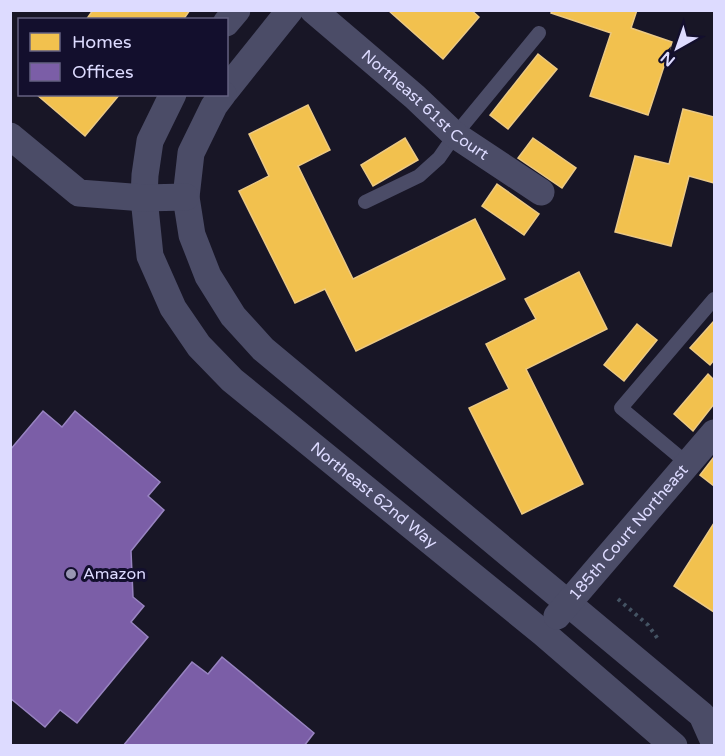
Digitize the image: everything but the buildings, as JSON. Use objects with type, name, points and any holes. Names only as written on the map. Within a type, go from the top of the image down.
[{"type":"street","points":[[228,88],[290,10]]},
{"type":"street","name":"Northeast 61st Court","points":[[313,10],[415,97],[455,135],[541,192]]},
{"type":"street","name":"Northeast 62nd Way","points":[[172,96],[150,141],[145,175],[144,198],[150,256],[173,308],[200,346],[232,380],[543,633],[674,746]]},
{"type":"street","points":[[222,96],[214,106],[191,153],[186,197],[192,235],[208,276],[233,316],[263,349],[702,715],[714,742]]},
{"type":"street","points":[[10,136],[79,193],[144,198],[186,197]]},
{"type":"street","name":"185th Court Northeast","points":[[543,633],[714,433]]},
{"type":"lane","points":[[365,202],[419,176],[439,158],[455,135],[539,33]]},
{"type":"lane","points":[[688,464],[621,408],[714,298]]},
{"type":"place","name":"Amazon","points":[[71,574]]}]
